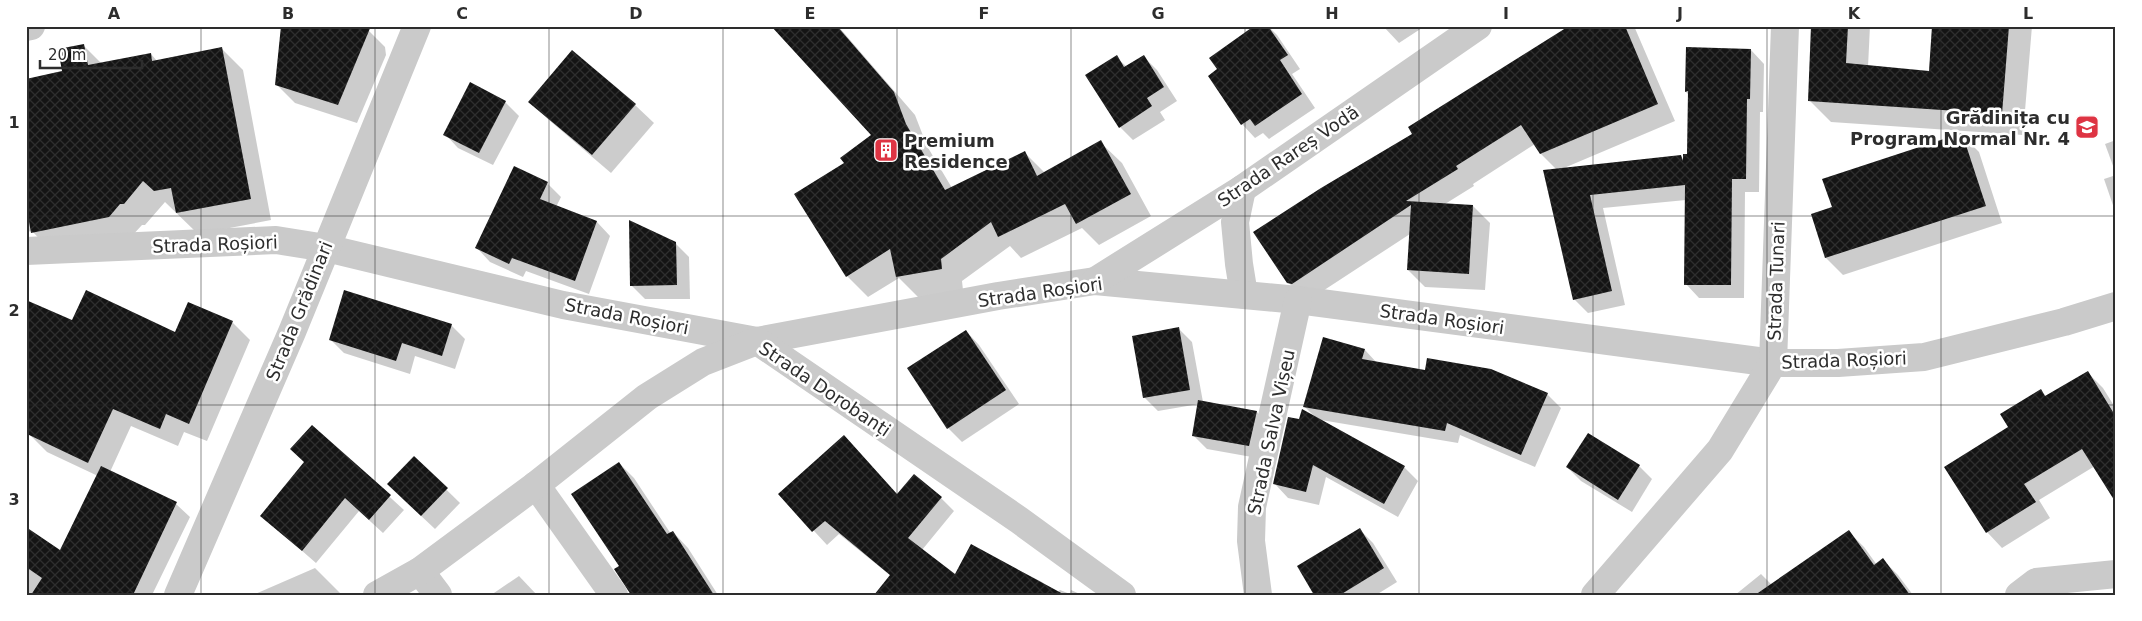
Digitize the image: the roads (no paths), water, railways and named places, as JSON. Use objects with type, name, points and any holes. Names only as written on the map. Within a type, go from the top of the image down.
[{"type":"street","points":[[26,27],[31,26]]},
{"type":"street","name":"Strada Grădinari","points":[[178,595],[292,332],[416,26]]},
{"type":"street","name":"Strada Rareș Vodă","points":[[1095,281],[1242,189],[1478,26]]},
{"type":"street","name":"Strada Tunari","points":[[1595,595],[1720,450],[1773,363],[1785,26]]},
{"type":"street","points":[[1242,189],[1235,222],[1238,264],[1244,295]]},
{"type":"street","name":"Strada Roșiori","points":[[26,251],[276,240],[326,248],[563,305],[757,341],[998,296],[1095,281],[1298,300],[1773,363],[1838,364],[1924,358],[2064,322],[2116,306]]},
{"type":"street","name":"Strada Salva Vișeu","points":[[1258,595],[1251,541],[1252,507],[1298,300]]},
{"type":"street","name":"Strada Dorobanți","points":[[377,595],[420,571],[536,485],[647,397],[703,362],[757,341],[1019,520],[1122,595]]},
{"type":"street","points":[[536,485],[614,595]]},
{"type":"street","points":[[420,571],[438,595]]},
{"type":"street","points":[[2019,595],[2036,582],[2116,574]]},
{"type":"place","name":"Grădinița cu Program Normal Nr. 4","points":[[2087,127]]},
{"type":"place","name":"Premium Residence","points":[[886,150]]}]
